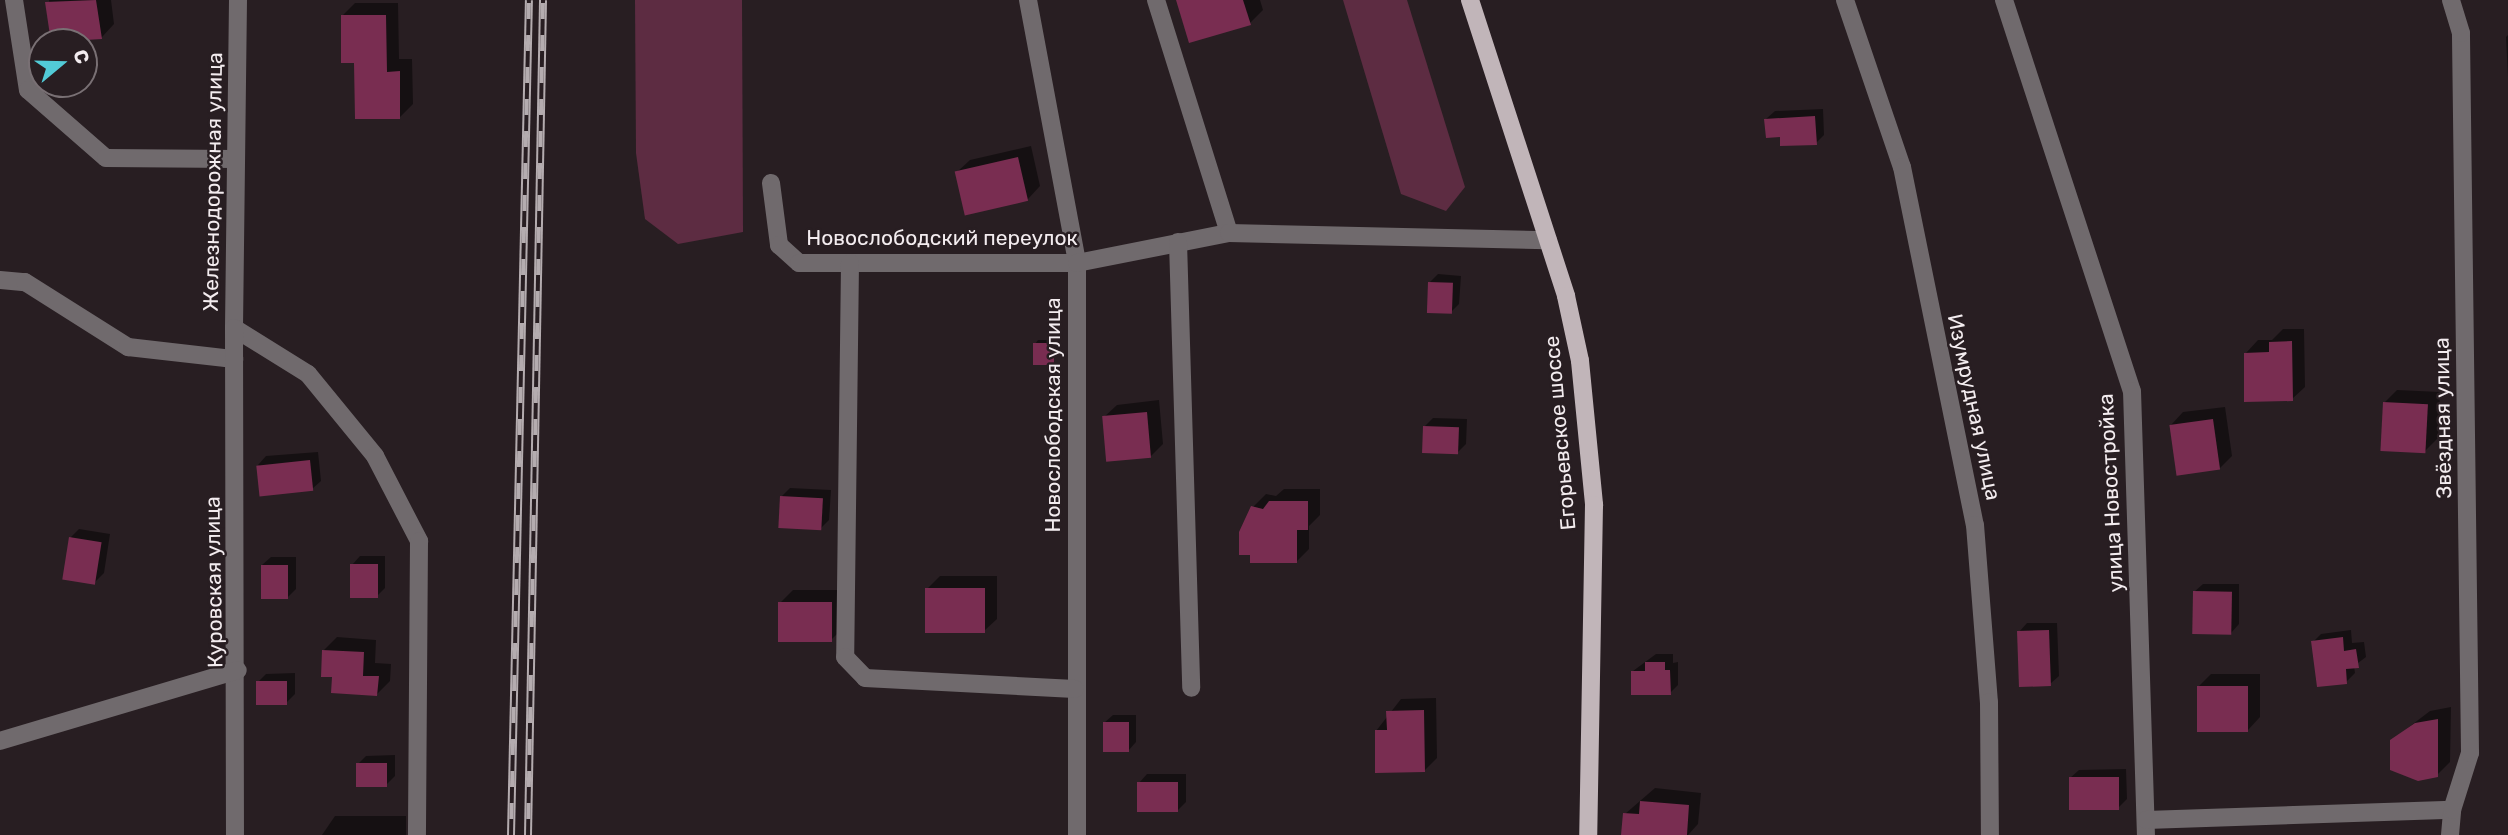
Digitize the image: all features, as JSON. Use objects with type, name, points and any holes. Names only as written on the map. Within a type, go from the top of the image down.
[{"type":"main road","name":"Егорьевское шоссе","points":[[1470,0],[1548,240],[1578,350],[1594,505],[1588,835]]},
{"type":"street","points":[[14,0],[28,90],[106,158],[235,159]]},
{"type":"street","name":"Железнодорожная улица","points":[[238,0],[234,328],[308,374],[375,456],[419,541],[417,835]]},
{"type":"street","name":"Новослободская улица","points":[[1028,0],[1077,263],[1077,835]]},
{"type":"street","points":[[1156,0],[1229,233]]},
{"type":"street","name":"Изумрудная улица","points":[[1845,0],[1902,167],[1975,525],[1989,702],[1990,835]]},
{"type":"street","name":"улица Новостройка","points":[[2004,0],[2132,391],[2146,827]]},
{"type":"street","name":"Звёздная улица","points":[[2451,0],[2461,33],[2470,752],[2452,810],[2451,835]]},
{"type":"street","name":"Новослободский переулок","points":[[771,183],[779,245],[799,263],[1077,263],[1229,233],[1548,240]]},
{"type":"street","points":[[1178,242],[1191,688]]},
{"type":"street","points":[[850,263],[845,657],[865,678],[1075,689]]},
{"type":"street","points":[[0,280],[25,282],[128,347],[234,359]]},
{"type":"street","name":"Куровская улица","points":[[234,328],[237,670],[235,835]]},
{"type":"street","points":[[0,741],[237,670]]},
{"type":"street","points":[[2146,827],[2452,810]]},
{"type":"shaded area","points":[[635,0],[742,0],[743,232],[678,244],[645,219],[636,153]]},
{"type":"shaded area","points":[[1343,0],[1407,0],[1465,187],[1446,211],[1401,194]]},
{"type":"building","points":[[96,0],[102,39],[98,39],[98,28],[49,28],[45,2]]},
{"type":"building","points":[[1176,0],[1243,0],[1251,25],[1189,43]]},
{"type":"building","points":[[341,15],[386,15],[387,72],[400,71],[400,119],[355,119],[354,63],[341,63]]},
{"type":"building","points":[[1815,116],[1817,145],[1780,146],[1780,137],[1766,138],[1764,119]]},
{"type":"building","points":[[1018,157],[1028,201],[965,215],[955,172]]},
{"type":"building","points":[[1428,282],[1453,283],[1452,314],[1427,313]]},
{"type":"building","points":[[2292,341],[2293,401],[2244,402],[2244,353],[2269,352],[2269,342]]},
{"type":"building","points":[[1033,343],[1054,343],[1054,365],[1033,365]]},
{"type":"building","points":[[2383,402],[2428,404],[2425,453],[2380,451]]},
{"type":"building","points":[[1147,412],[1151,458],[1106,462],[1102,416]]},
{"type":"building","points":[[2213,419],[2220,470],[2177,476],[2169,425]]},
{"type":"building","points":[[1423,426],[1459,427],[1458,454],[1422,453]]},
{"type":"building","points":[[310,460],[313,491],[260,496],[256,466]]},
{"type":"building","points":[[780,496],[823,498],[821,530],[778,528]]},
{"type":"building","points":[[1269,501],[1308,501],[1308,530],[1297,530],[1297,563],[1250,563],[1250,555],[1239,555],[1239,532],[1251,506],[1263,509]]},
{"type":"building","points":[[69,537],[102,542],[95,585],[62,579]]},
{"type":"building","points":[[350,564],[378,564],[378,598],[350,598]]},
{"type":"building","points":[[261,565],[288,565],[288,599],[261,599]]},
{"type":"building","points":[[925,588],[985,588],[985,633],[925,633]]},
{"type":"building","points":[[2193,591],[2232,592],[2231,635],[2192,634]]},
{"type":"building","points":[[778,602],[832,602],[832,642],[778,642]]},
{"type":"building","points":[[2049,630],[2051,686],[2019,687],[2017,631]]},
{"type":"building","points":[[2343,637],[2344,651],[2356,649],[2359,668],[2346,669],[2347,684],[2317,687],[2311,641]]},
{"type":"building","points":[[322,650],[364,652],[363,676],[379,676],[377,696],[331,693],[332,677],[321,677]]},
{"type":"building","points":[[1645,662],[1665,662],[1665,670],[1670,670],[1671,695],[1631,695],[1631,671],[1645,671]]},
{"type":"building","points":[[256,681],[287,681],[287,705],[256,705]]},
{"type":"building","points":[[2197,686],[2248,686],[2248,732],[2197,732]]},
{"type":"building","points":[[1424,710],[1425,772],[1375,773],[1375,730],[1387,730],[1386,711]]},
{"type":"building","points":[[2438,719],[2438,777],[2418,781],[2390,770],[2390,740],[2415,723]]},
{"type":"building","points":[[1103,722],[1129,722],[1129,752],[1103,752]]},
{"type":"building","points":[[356,763],[387,763],[387,787],[356,787]]},
{"type":"building","points":[[2069,777],[2119,777],[2119,810],[2069,810]]},
{"type":"building","points":[[1137,782],[1178,782],[1178,812],[1137,812]]},
{"type":"building","points":[[1640,801],[1689,805],[1687,835],[1621,835],[1623,813],[1639,814]]},
{"type":"railway","points":[[511,835],[529,0]]},
{"type":"railway","points":[[528,835],[543,0]]}]
